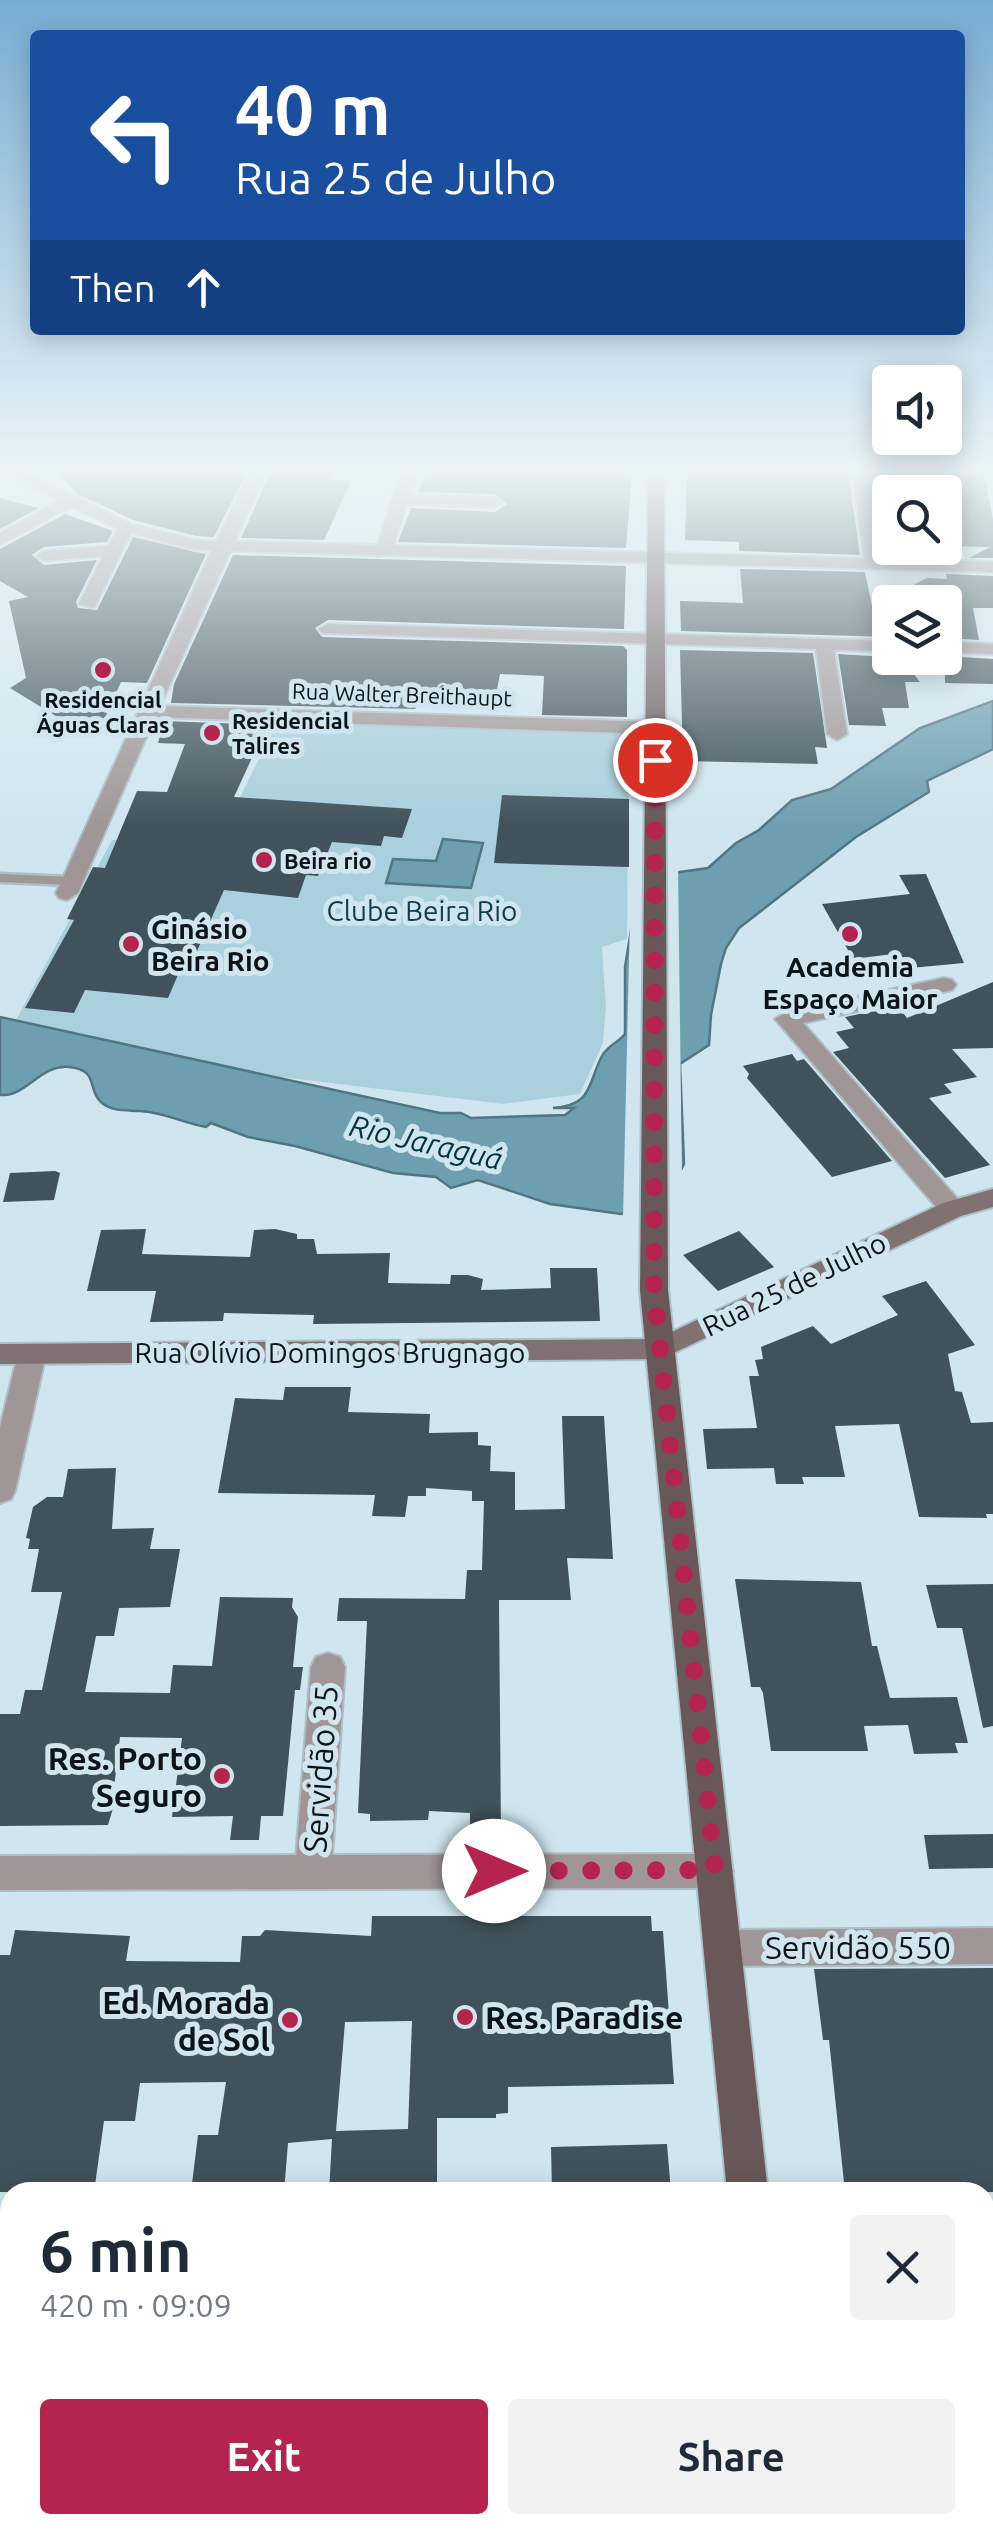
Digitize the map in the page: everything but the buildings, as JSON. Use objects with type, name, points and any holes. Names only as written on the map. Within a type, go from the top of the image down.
[{"type":"main road","points":[[656,589],[654,1281],[747,2182]]},
{"type":"main road","name":"Rua 25 de Julho","points":[[660,1349],[952,1209],[993,1198]]},
{"type":"main road","name":"Rua Olívio Domingos Brugnago","points":[[0,1354],[660,1349]]},
{"type":"street","points":[[88,604],[95,589]]},
{"type":"street","points":[[69,888],[202,589]]},
{"type":"street","points":[[328,629],[872,645]]},
{"type":"street","points":[[824,644],[837,734]]},
{"type":"street","points":[[962,648],[993,649]]},
{"type":"street","name":"Rua Walter Breithaupt","points":[[148,710],[655,728]]},
{"type":"street","points":[[944,985],[786,1019],[952,1209]]},
{"type":"street","points":[[0,1492],[32,1354]]},
{"type":"street","name":"Servidão 35","points":[[313,1871],[328,1667]]},
{"type":"street","points":[[0,1873],[715,1870]]},
{"type":"street","name":"Servidão 550","points":[[723,1948],[993,1946]]},
{"type":"lane","points":[[0,878],[69,888]]},
{"type":"green space","name":"Clube Beira Rio","points":[[278,721],[629,735],[627,939],[602,947],[606,1007],[603,1043],[580,1094],[503,1104],[273,1076],[16,1020],[112,840],[217,843]]},
{"type":"water","name":"Rio Jaraguá","points":[[993,701],[993,749],[927,781],[929,792],[856,837],[739,928],[721,964],[709,1045],[680,1064],[684,1164],[666,1198],[636,1212],[621,1214],[550,1204],[478,1180],[451,1188],[436,1177],[393,1173],[248,1137],[211,1123],[206,1127],[157,1113],[115,1109],[97,1098],[85,1072],[69,1067],[50,1070],[18,1091],[0,1095],[0,1017],[440,1113],[461,1113],[471,1118],[565,1115],[574,1108],[553,1108],[582,1098],[604,1053],[625,1034],[625,967],[632,924],[673,873],[708,868],[792,800],[831,789],[920,728]]},
{"type":"water","points":[[443,839],[483,843],[471,888],[386,883],[393,859],[436,861]]},
{"type":"pier","points":[[678,867],[682,1179],[661,1210],[623,1219],[630,916],[652,876]]},
{"type":"place","name":"Residencial Águas Claras","points":[[103,670]]},
{"type":"place","name":"Residencial Talires","points":[[212,733]]},
{"type":"place","name":"Beira rio","points":[[264,860]]},
{"type":"place","name":"Academia Espaço Maior","points":[[850,934]]},
{"type":"place","name":"Ginásio Beira Rio","points":[[131,944]]},
{"type":"place","name":"Res. Porto Seguro","points":[[222,1776]]},
{"type":"place","name":"Res. Paradise","points":[[465,2017]]},
{"type":"place","name":"Ed. Morada de Sol","points":[[290,2020]]},
{"type":"route","points":[[494,1871],[715,1870],[654,1290],[655,760]]}]
